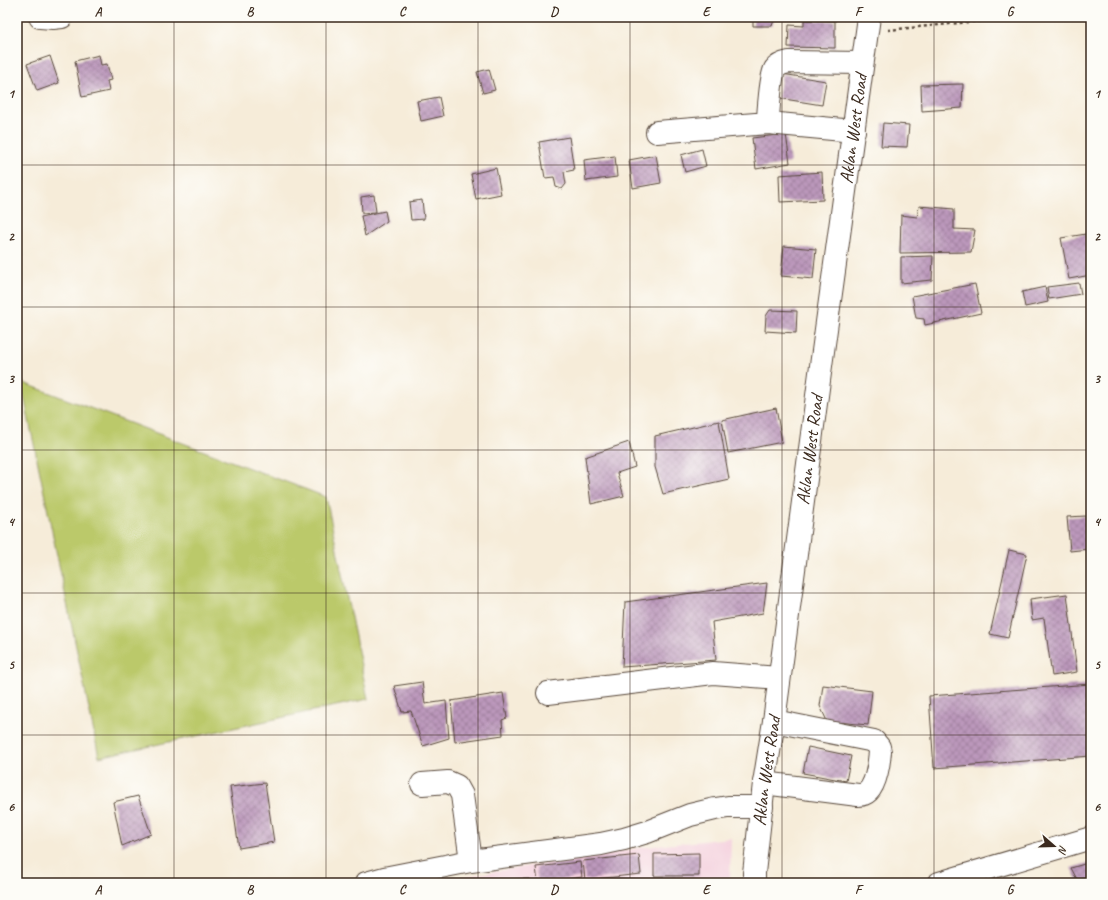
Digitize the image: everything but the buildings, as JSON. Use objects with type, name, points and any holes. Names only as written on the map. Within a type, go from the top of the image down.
[{"type":"main road","points":[[40,17],[62,17]]},
{"type":"main road","name":"Aklan West Road","points":[[754,883],[764,783],[774,721],[868,24]]},
{"type":"main road","points":[[768,123],[774,70],[779,65],[789,62],[862,63]]},
{"type":"main road","points":[[657,132],[768,123],[854,131]]},
{"type":"main road","points":[[548,693],[713,673],[779,678]]},
{"type":"main road","points":[[764,783],[858,795],[864,794],[873,786],[880,757],[879,747],[874,741],[774,721]]},
{"type":"main road","points":[[422,784],[448,782],[457,786],[462,795],[471,861]]},
{"type":"main road","points":[[366,883],[384,878],[471,861],[624,840],[690,815],[715,809],[762,807]]},
{"type":"main road","points":[[939,883],[1091,838]]},
{"type":"path","points":[[868,24],[1021,17]]},
{"type":"shaded area","points":[[731,838],[730,883],[424,883],[646,847]]},
{"type":"green space","points":[[21,382],[326,497],[368,699],[99,757]]}]
